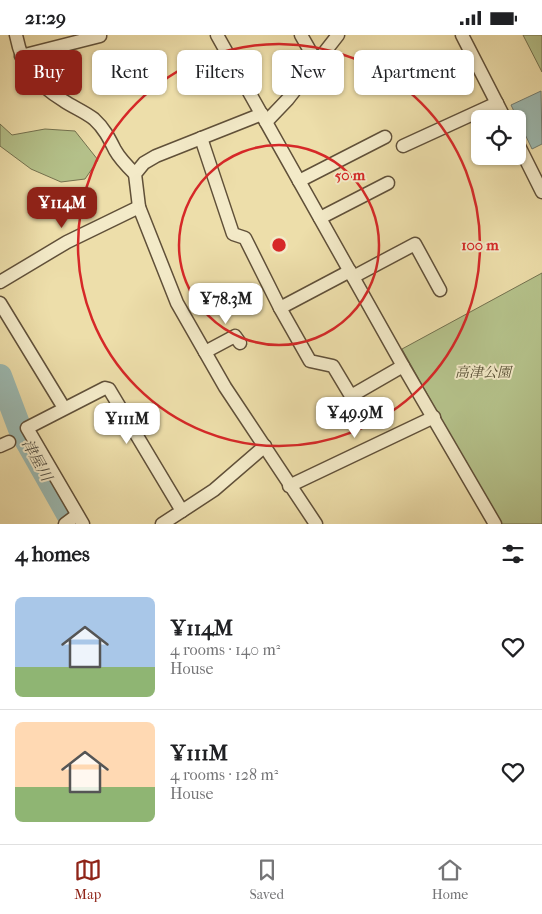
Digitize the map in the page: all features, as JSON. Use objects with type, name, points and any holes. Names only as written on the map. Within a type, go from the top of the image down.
[{"type":"street","points":[[16,35],[20,50]]},
{"type":"street","points":[[217,35],[403,366],[495,524]]},
{"type":"street","points":[[301,35],[310,50]]},
{"type":"street","points":[[327,50],[338,35]]},
{"type":"street","points":[[462,35],[500,110]]},
{"type":"street","points":[[45,50],[100,36]]},
{"type":"street","points":[[55,95],[93,118],[106,132],[116,152],[135,174],[139,207],[177,303],[225,387],[316,524]]},
{"type":"street","points":[[135,174],[144,163],[156,156],[201,138],[264,118],[291,95]]},
{"type":"street","points":[[403,146],[496,103]]},
{"type":"street","points":[[299,181],[385,137]]},
{"type":"street","points":[[201,138],[233,234],[245,239],[280,308],[310,361],[334,366],[351,397],[403,366]]},
{"type":"street","points":[[526,160],[542,192]]},
{"type":"street","points":[[320,218],[388,183]]},
{"type":"street","points":[[0,282],[67,242],[139,207]]},
{"type":"street","points":[[280,308],[415,244],[440,290]]},
{"type":"street","points":[[0,303],[64,408]]},
{"type":"street","points":[[205,352],[235,336],[240,343]]},
{"type":"street","points":[[65,524],[80,520],[27,428],[106,388],[109,389],[182,511]]},
{"type":"street","points":[[289,486],[434,417]]},
{"type":"street","points":[[162,524],[214,490],[265,446]]},
{"type":"green space","points":[[523,35],[542,35],[542,72]]},
{"type":"green space","points":[[0,124],[12,135],[45,129],[75,131],[98,160],[85,179],[61,182],[31,169],[0,146]]},
{"type":"green space","name":"高津公園","points":[[542,273],[542,524],[500,524],[402,349]]},
{"type":"water","points":[[541,91],[542,144],[532,149],[526,136],[526,110],[513,110],[511,105]]},
{"type":"waterway","name":"津屋川","points":[[0,376],[20,429],[68,514]]}]
